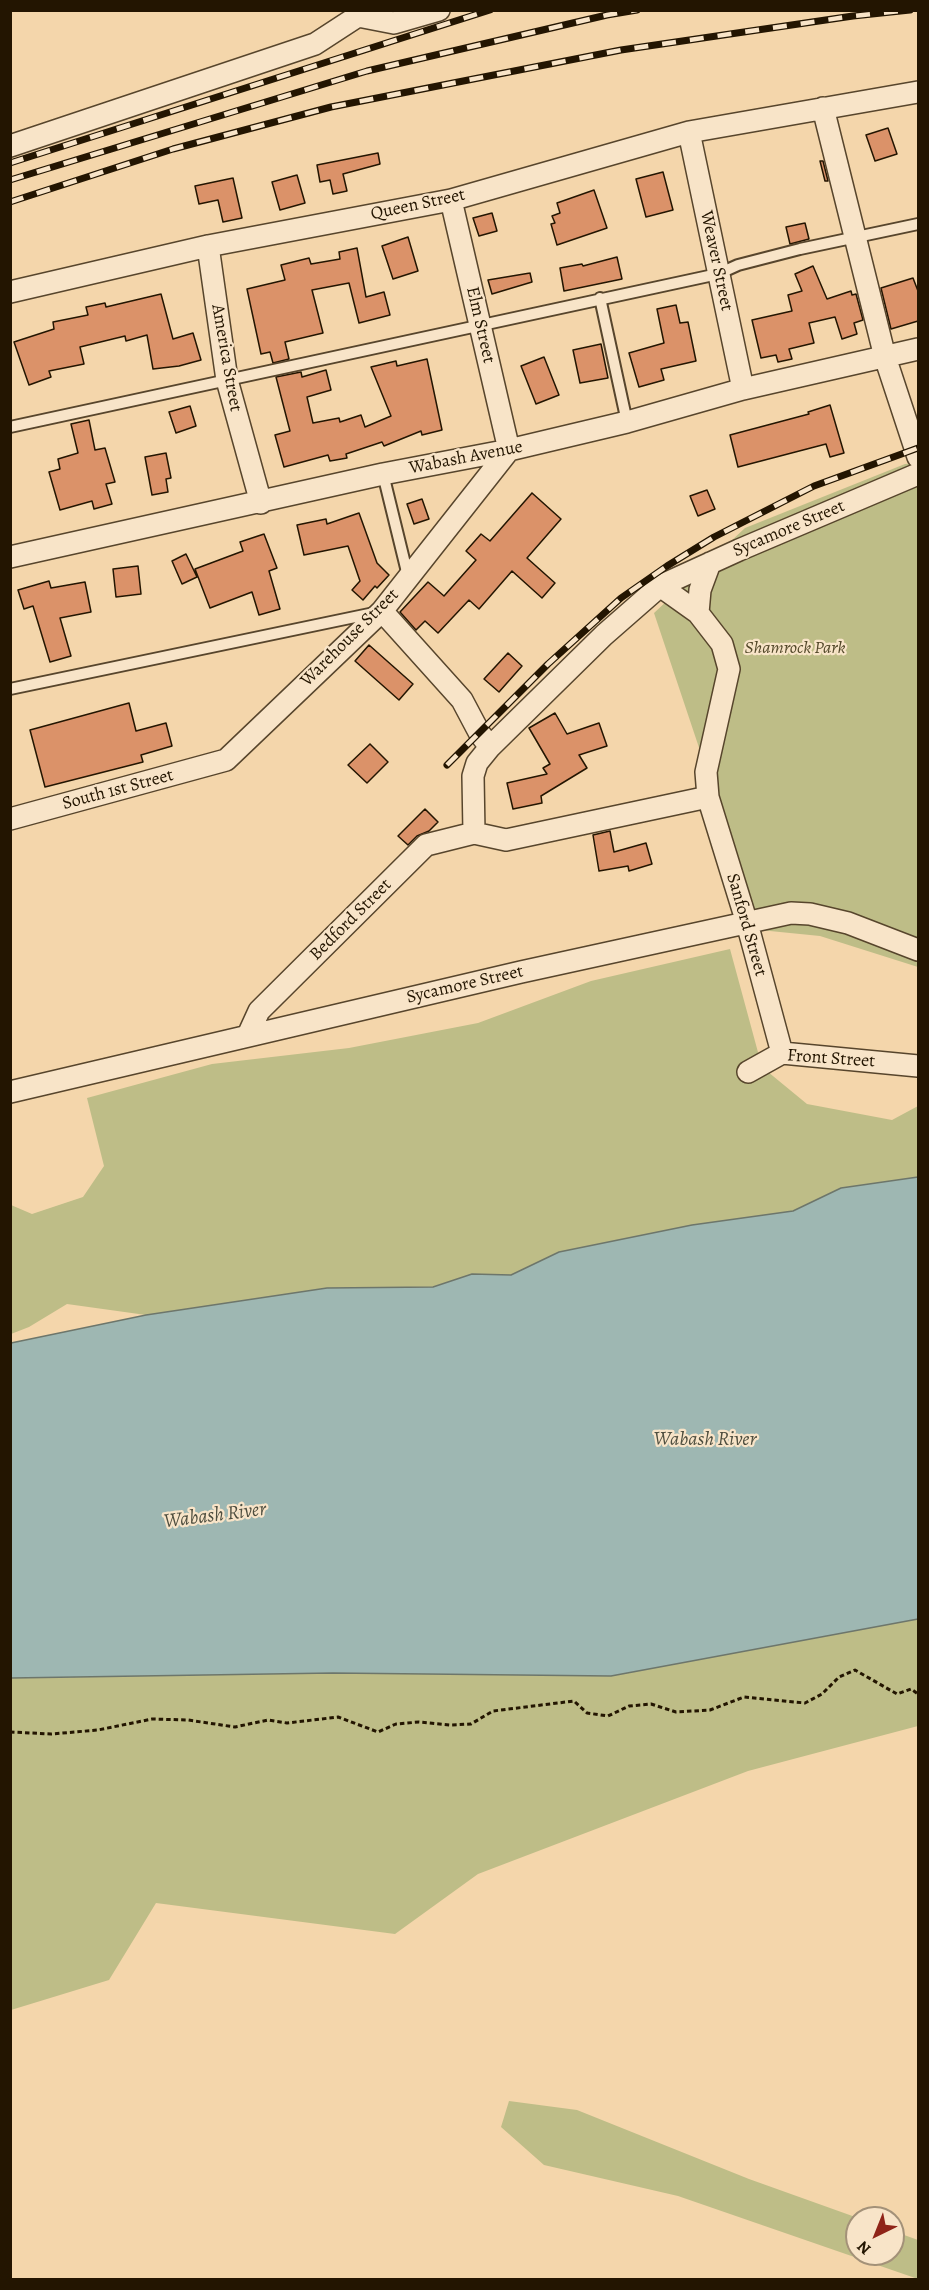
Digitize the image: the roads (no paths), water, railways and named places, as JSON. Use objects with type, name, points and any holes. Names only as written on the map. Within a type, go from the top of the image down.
[{"type":"street","points":[[10,146],[315,44],[358,16],[394,22],[439,10]]},
{"type":"street","name":"Queen Street","points":[[10,292],[208,246],[451,200],[689,132],[918,92]]},
{"type":"street","points":[[823,108],[885,357],[918,457]]},
{"type":"street","name":"Weaver Street","points":[[689,132],[743,389]]},
{"type":"street","name":"Elm Street","points":[[451,200],[509,450]]},
{"type":"street","name":"America Street","points":[[208,246],[227,380],[261,503]]},
{"type":"street","name":"Wabash Avenue","points":[[10,557],[261,503],[383,474],[509,450],[627,422],[743,389],[918,350]]},
{"type":"street","name":"Warehouse Street","points":[[226,760],[382,611],[509,450]]},
{"type":"street","name":"Sycamore Street","points":[[490,747],[604,635],[660,586],[918,474]]},
{"type":"street","points":[[698,613],[700,590],[710,563]]},
{"type":"street","name":"Sanford Street","points":[[660,586],[698,613],[722,644],[729,669],[706,772],[708,797],[747,923],[782,1053]]},
{"type":"street","points":[[382,611],[462,700],[480,734],[490,747],[477,763],[473,776],[474,833]]},
{"type":"street","name":"South 1st Street","points":[[10,819],[226,760]]},
{"type":"street","name":"Bedford Street","points":[[248,1035],[259,1011],[426,845],[474,833],[506,840],[708,797]]},
{"type":"street","name":"Sycamore Street","points":[[10,1092],[521,972],[791,913],[810,914],[848,923],[918,950]]},
{"type":"street","name":"Front Street","points":[[748,1072],[782,1053],[918,1066]]},
{"type":"lane","points":[[10,427],[718,274],[738,265],[855,236],[918,224]]},
{"type":"lane","points":[[600,298],[627,422]]},
{"type":"lane","points":[[383,474],[409,577]]},
{"type":"lane","points":[[10,689],[382,611]]},
{"type":"water","name":"Wabash River","points":[[918,1177],[918,1619],[611,1676],[333,1673],[11,1678],[11,1343],[146,1315],[327,1288],[433,1287],[472,1274],[511,1275],[559,1252],[692,1225],[793,1211],[841,1188]]},
{"type":"railway","points":[[10,163],[490,10]]},
{"type":"railway","points":[[10,180],[367,71],[637,10]]},
{"type":"railway","points":[[10,202],[173,149],[331,107],[621,50],[853,16],[910,10]]},
{"type":"railway","points":[[447,765],[548,664],[621,598],[667,566],[714,537],[814,486],[918,448]]},
{"type":"park label","name":"Shamrock Park","points":[[795,649]]}]
